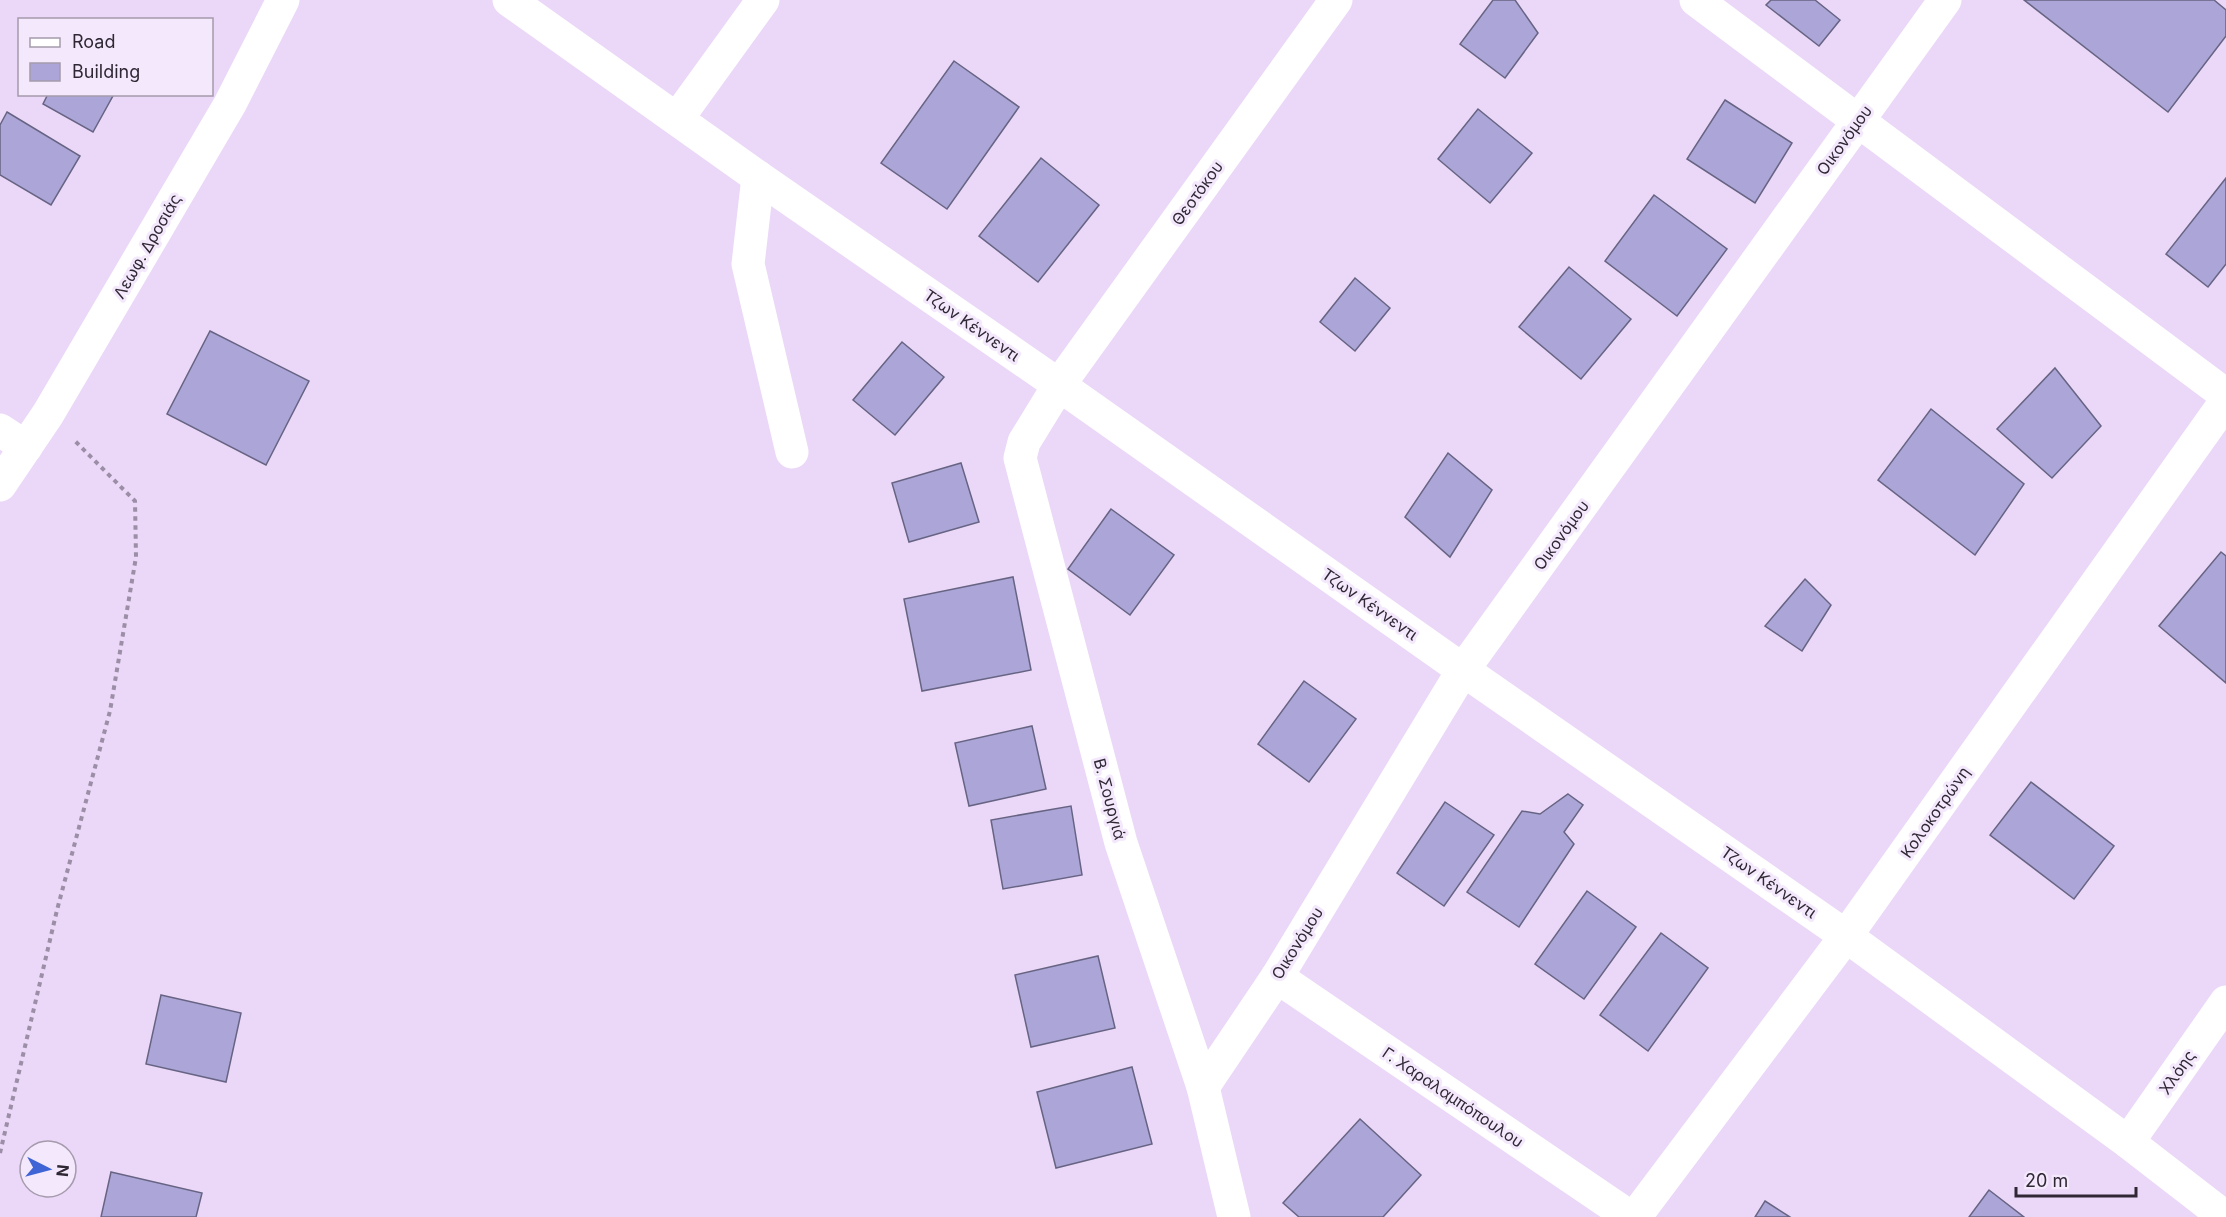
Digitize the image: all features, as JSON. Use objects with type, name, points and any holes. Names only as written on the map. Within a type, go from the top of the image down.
[{"type":"street","name":"Λεωφ. Δροσιάς","points":[[0,485],[13,439],[48,414],[230,104],[283,0]]},
{"type":"street","name":"Τζων Κέννεντι","points":[[509,0],[758,177],[1846,936],[2128,1142],[2214,1214]]},
{"type":"street","points":[[677,119],[763,0]]},
{"type":"street","name":"Θεοτόκου","points":[[1059,385],[1336,0]]},
{"type":"street","points":[[1696,0],[2226,394]]},
{"type":"street","name":"Οικονόμου","points":[[1203,1087],[1277,977],[1463,670],[1944,0]]},
{"type":"street","points":[[758,177],[748,264],[792,452]]},
{"type":"street","name":"Β. Σουργιά","points":[[1059,385],[1021,449],[1021,466],[1121,843],[1203,1087],[1234,1217]]},
{"type":"street","name":"Κολοκοτρώνη","points":[[1635,1217],[1846,936],[2226,402]]},
{"type":"street","name":"Γ. Χαραλαμπόπουλου","points":[[1277,977],[1630,1217]]},
{"type":"street","name":"Χλόης","points":[[2128,1142],[2226,1002]]},
{"type":"path","points":[[0,1153],[57,910],[110,711],[136,558],[135,501],[48,414]]},
{"type":"building","points":[[1493,0],[1515,0],[1538,33],[1505,78],[1460,44]]},
{"type":"building","points":[[1771,0],[1815,0],[1840,20],[1819,46],[1766,5]]},
{"type":"building","points":[[2024,0],[2214,0],[2226,10],[2226,36],[2168,112]]},
{"type":"building","points":[[954,61],[1019,107],[947,209],[881,163]]},
{"type":"building","points":[[47,96],[113,96],[93,132],[43,104]]},
{"type":"building","points":[[1725,100],[1792,143],[1755,203],[1687,159]]},
{"type":"building","points":[[1478,109],[1532,153],[1490,203],[1438,159]]},
{"type":"building","points":[[7,112],[80,156],[51,205],[0,175],[0,125]]},
{"type":"building","points":[[1041,158],[1099,205],[1038,282],[979,236]]},
{"type":"building","points":[[2226,178],[2226,264],[2208,287],[2166,254]]},
{"type":"building","points":[[1654,195],[1727,249],[1677,316],[1605,261]]},
{"type":"building","points":[[1569,267],[1631,319],[1581,379],[1519,327]]},
{"type":"building","points":[[1355,278],[1390,308],[1355,351],[1320,322]]},
{"type":"building","points":[[210,331],[309,381],[266,465],[167,414]]},
{"type":"building","points":[[902,342],[944,377],[895,435],[853,400]]},
{"type":"building","points":[[2055,368],[2101,426],[2052,478],[1997,429]]},
{"type":"building","points":[[1931,409],[2024,484],[1975,555],[1878,480]]},
{"type":"building","points":[[1448,453],[1492,490],[1450,557],[1405,517]]},
{"type":"building","points":[[961,463],[979,522],[909,542],[892,483]]},
{"type":"building","points":[[1111,509],[1174,555],[1130,615],[1068,569]]},
{"type":"building","points":[[2221,552],[2226,556],[2226,683],[2159,626]]},
{"type":"building","points":[[1013,577],[1031,670],[922,691],[904,599]]},
{"type":"building","points":[[1805,579],[1831,605],[1802,651],[1765,626]]},
{"type":"building","points":[[1304,681],[1356,719],[1309,782],[1258,744]]},
{"type":"building","points":[[1032,726],[1046,789],[969,806],[955,743]]},
{"type":"building","points":[[2031,782],[2114,846],[2074,899],[1990,835]]},
{"type":"building","points":[[1568,794],[1583,805],[1564,832],[1574,844],[1519,927],[1467,892],[1522,811],[1540,814]]},
{"type":"building","points":[[1445,802],[1494,835],[1444,906],[1397,873]]},
{"type":"building","points":[[1071,806],[1082,875],[1003,889],[991,820]]},
{"type":"building","points":[[1587,891],[1636,927],[1584,999],[1535,964]]},
{"type":"building","points":[[1661,933],[1708,968],[1648,1051],[1600,1015]]},
{"type":"building","points":[[1098,956],[1115,1028],[1031,1047],[1015,975]]},
{"type":"building","points":[[161,995],[241,1013],[226,1082],[146,1064]]},
{"type":"building","points":[[1132,1067],[1152,1144],[1056,1168],[1037,1092]]},
{"type":"building","points":[[1360,1119],[1421,1175],[1383,1217],[1299,1217],[1283,1203]]},
{"type":"building","points":[[111,1172],[202,1193],[196,1217],[101,1217]]},
{"type":"building","points":[[1989,1190],[2024,1217],[1969,1217]]},
{"type":"building","points":[[1765,1201],[1790,1217],[1755,1217]]}]
